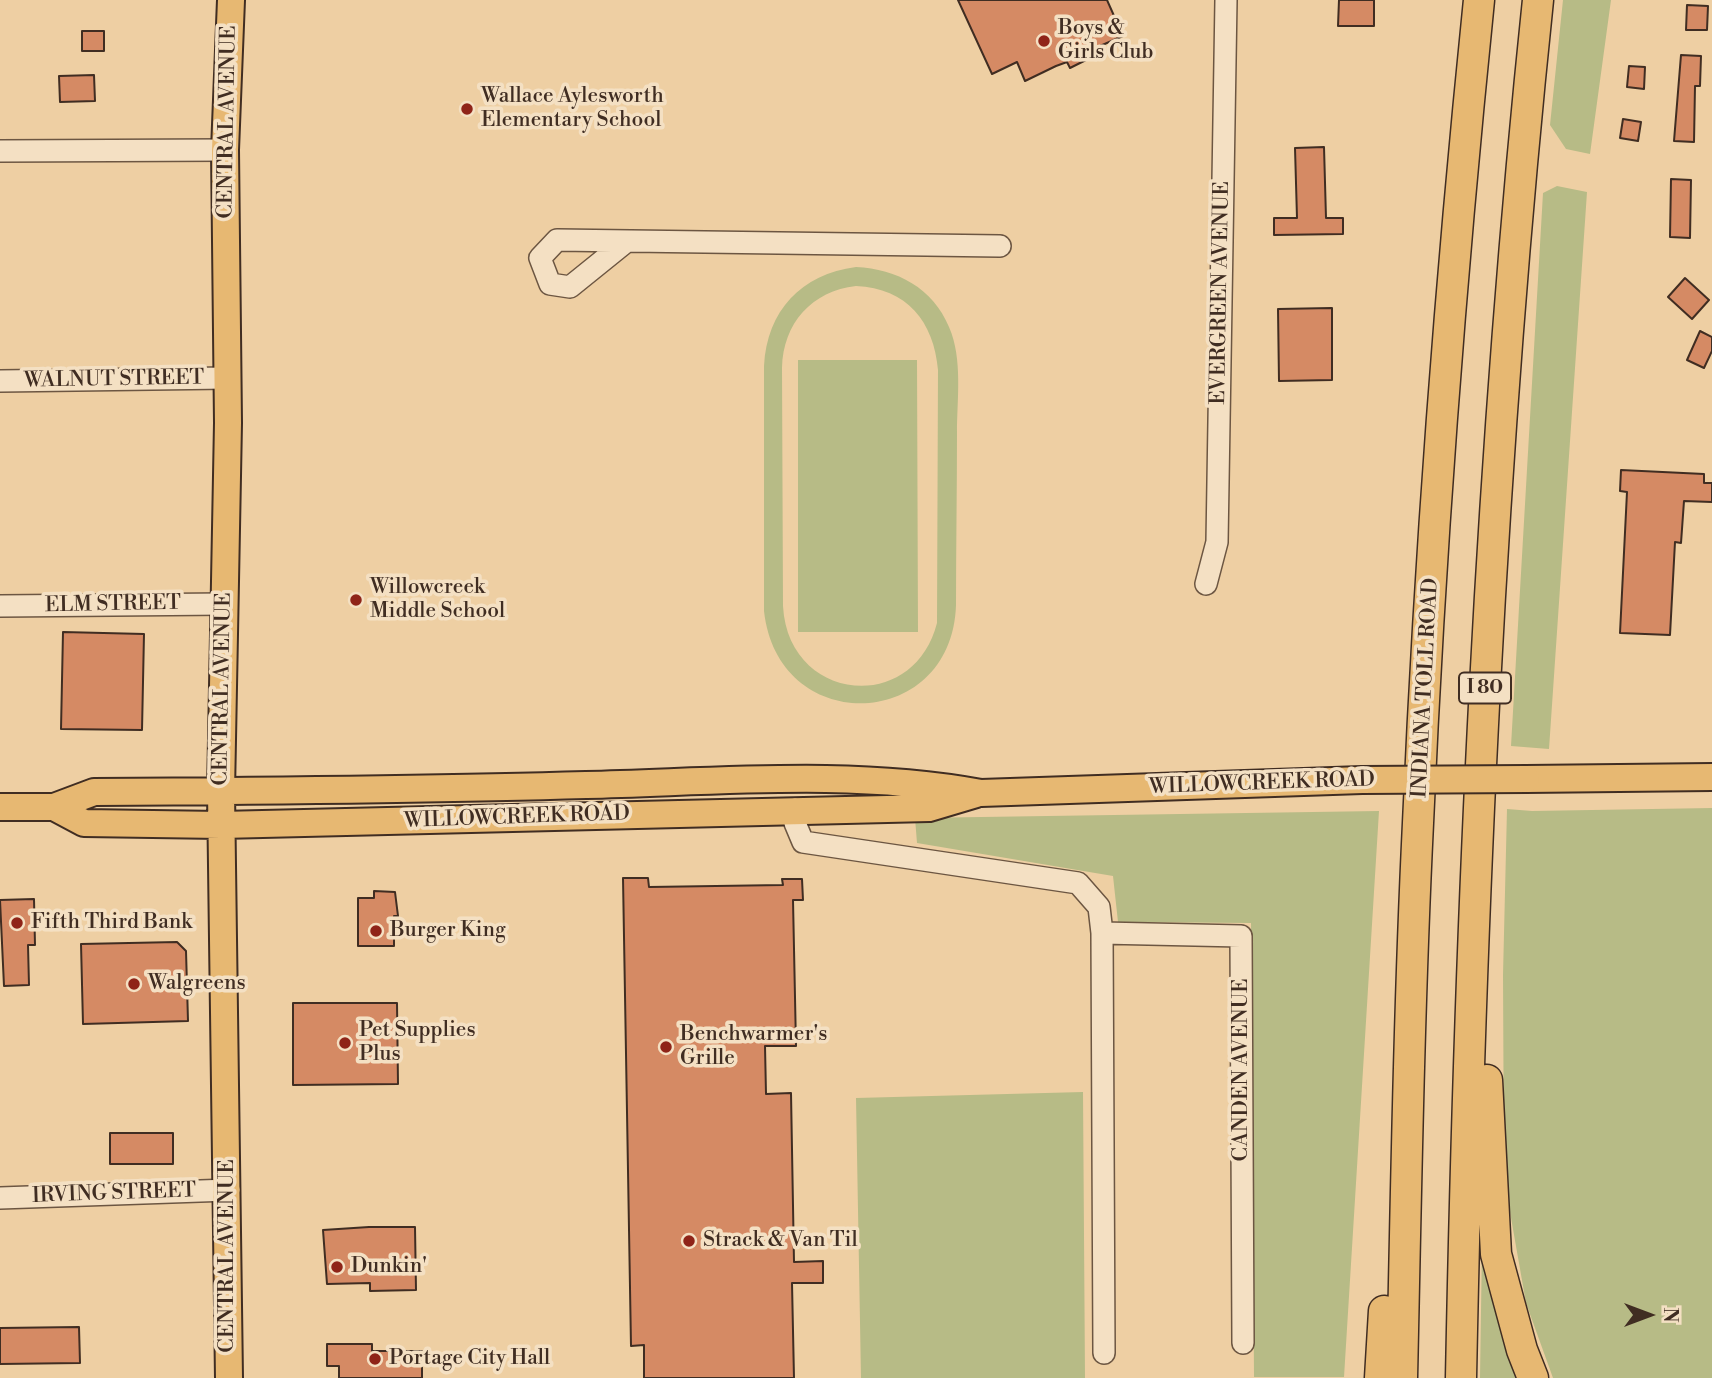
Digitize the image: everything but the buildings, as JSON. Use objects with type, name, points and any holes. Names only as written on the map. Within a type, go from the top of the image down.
[{"type":"highway","name":"INDIANA TOLL ROAD","points":[[1402,1378],[1418,822],[1440,454],[1479,0]]},
{"type":"highway","name":"I 80","points":[[1461,1378],[1473,946],[1485,682],[1521,168],[1538,0]]},
{"type":"highway","points":[[1473,946],[1486,1028],[1489,1164],[1496,1254],[1522,1350],[1533,1378]]},
{"type":"highway","points":[[1380,1378],[1390,1202],[1410,1039]]},
{"type":"main road","name":"CENTRAL AVENUE","points":[[229,1378],[229,1190],[221,792],[228,379],[225,150],[230,0]]},
{"type":"main road","name":"WILLOWCREEK ROAD","points":[[0,807],[54,807],[94,792],[372,792],[787,779],[924,782],[981,793],[1362,780],[1712,777]]},
{"type":"main road","name":"WILLOWCREEK ROAD","points":[[54,807],[84,823],[221,825],[795,809],[929,808],[981,793]]},
{"type":"street","name":"EVERGREEN AVENUE","points":[[1206,584],[1217,542],[1226,0]]},
{"type":"street","points":[[0,151],[225,150]]},
{"type":"street","points":[[627,241],[1000,246]]},
{"type":"street","name":"WALNUT STREET","points":[[0,381],[228,379]]},
{"type":"street","name":"ELM STREET","points":[[0,606],[226,604]]},
{"type":"street","points":[[795,809],[795,823],[803,842],[1078,883],[1099,907],[1102,933],[1104,1353]]},
{"type":"street","name":"CANDEN AVENUE","points":[[1102,933],[1241,936],[1243,1343]]},
{"type":"street","name":"IRVING STREET","points":[[0,1198],[229,1190]]},
{"type":"green space","points":[[1563,0],[1611,0],[1590,154],[1566,149],[1550,125]]},
{"type":"green space","points":[[1557,186],[1587,192],[1549,749],[1511,746],[1543,193]]},
{"type":"green space","points":[[856,267],[886,272],[923,291],[942,313],[949,327],[958,366],[956,605],[947,647],[926,677],[897,696],[864,703],[830,698],[799,682],[776,652],[764,611],[764,366],[767,346],[772,328],[790,298],[819,278]],"holes":[[[856,286],[890,293],[915,311],[931,337],[935,353],[938,370],[937,623],[924,653],[904,673],[879,684],[853,685],[828,678],[806,662],[790,638],[783,606],[782,368],[788,337],[794,324],[814,302],[840,289]]]},
{"type":"green space","points":[[798,360],[917,360],[918,632],[798,632]]},
{"type":"green space","points":[[1712,808],[1712,1378],[1553,1378],[1526,1303],[1504,1178],[1503,975],[1507,809],[1532,811]]},
{"type":"green space","points":[[1379,811],[1344,1377],[1254,1377],[1251,923],[1118,922],[1113,876],[917,843],[915,818]]},
{"type":"green space","points":[[1083,1092],[1085,1378],[861,1378],[856,1098]]},
{"type":"green space","points":[[1482,1244],[1522,1378],[1480,1378]]},
{"type":"place","name":"Boys & Girls Club","points":[[1044,41]]},
{"type":"place","name":"Wallace Aylesworth Elementary School","points":[[467,109]]},
{"type":"place","name":"Willowcreek Middle School","points":[[356,600]]},
{"type":"place","name":"Fifth Third Bank","points":[[17,923]]},
{"type":"place","name":"Burger King","points":[[376,931]]},
{"type":"place","name":"Walgreens","points":[[134,984]]},
{"type":"place","name":"Pet Supplies Plus","points":[[345,1043]]},
{"type":"place","name":"Benchwarmer's Grille","points":[[666,1047]]},
{"type":"place","name":"Strack & Van Til","points":[[689,1241]]},
{"type":"place","name":"Dunkin'","points":[[337,1267]]},
{"type":"place","name":"Portage City Hall","points":[[375,1359]]}]
